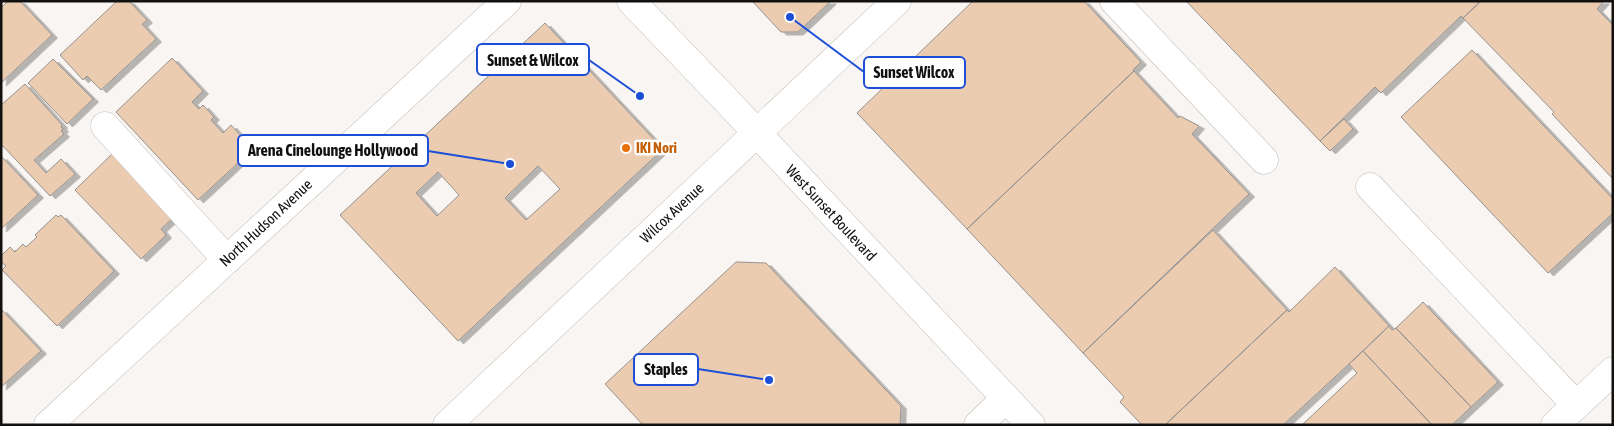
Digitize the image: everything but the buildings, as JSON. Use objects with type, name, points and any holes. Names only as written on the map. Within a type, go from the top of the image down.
[{"type":"street","name":"North Hudson Avenue","points":[[48,425],[507,1]]},
{"type":"street","name":"West Sunset Boulevard","points":[[631,1],[1031,425]]},
{"type":"street","name":"Wilcox Avenue","points":[[448,425],[897,1]]},
{"type":"street","points":[[1127,6],[1264,160]]},
{"type":"street","points":[[105,126],[227,260]]},
{"type":"street","points":[[1370,187],[1576,405]]},
{"type":"street","points":[[1556,425],[1613,370]]},
{"type":"street","points":[[978,425],[1006,398]]},
{"type":"place","name":"Sunset Wilcox","points":[[790,17]]},
{"type":"place","name":"Sunset & Wilcox","points":[[640,96]]},
{"type":"place","name":"IKI Nori","points":[[626,148]]},
{"type":"place","name":"Arena Cinelounge Hollywood","points":[[510,164]]},
{"type":"place","name":"Staples","points":[[769,380]]}]
